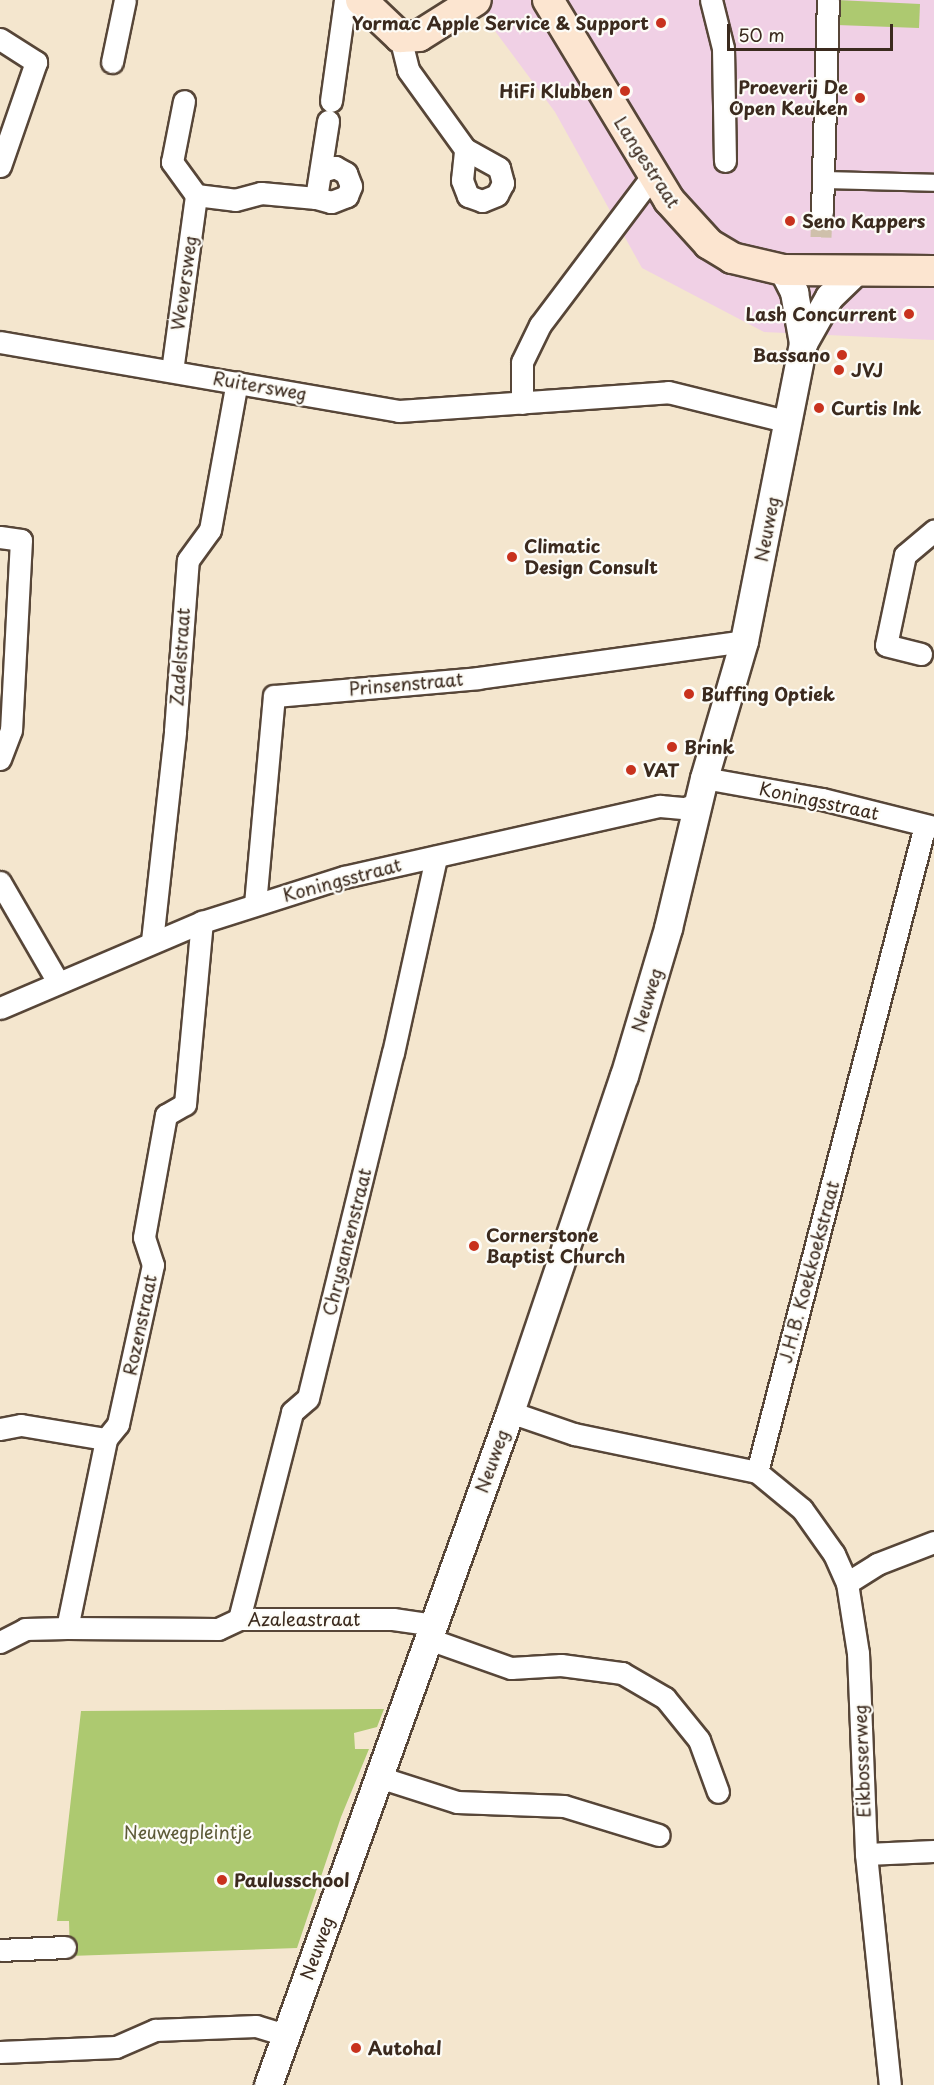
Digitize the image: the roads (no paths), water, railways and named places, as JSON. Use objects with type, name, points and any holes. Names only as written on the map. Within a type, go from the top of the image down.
[{"type":"main road","points":[[361,0],[400,37],[419,36],[476,0]]},
{"type":"main road","name":"Langestraat","points":[[548,0],[669,201],[709,244],[732,258],[783,270],[934,271]]},
{"type":"street","points":[[112,62],[125,0]]},
{"type":"street","points":[[316,198],[322,171],[345,0]]},
{"type":"street","points":[[711,0],[723,48],[725,161]]},
{"type":"street","points":[[822,212],[828,0]]},
{"type":"street","points":[[400,37],[408,70],[465,149]]},
{"type":"street","points":[[0,39],[36,62],[0,166]]},
{"type":"street","points":[[184,101],[172,162],[196,195],[235,200],[261,194],[316,198],[331,202],[350,192],[346,173],[335,167],[322,171]]},
{"type":"street","points":[[522,403],[522,362],[540,325],[653,174]]},
{"type":"street","points":[[823,180],[934,183]]},
{"type":"street","name":"Weversweg","points":[[172,371],[196,195]]},
{"type":"street","name":"Neuweg","points":[[783,270],[794,292],[803,343]]},
{"type":"street","name":"Neuweg","points":[[268,2085],[510,1412],[624,1076],[668,928],[701,790],[744,641],[803,343],[829,297],[856,271]]},
{"type":"street","name":"Ruitersweg","points":[[0,342],[399,411],[668,392],[789,422]]},
{"type":"street","name":"Zadelstraat","points":[[152,941],[175,731],[188,560],[210,530],[237,382]]},
{"type":"street","points":[[921,654],[886,645],[905,555],[934,531]]},
{"type":"street","points":[[0,537],[21,540],[6,730],[0,759]]},
{"type":"street","name":"Prinsenstraat","points":[[255,904],[273,696],[478,678],[744,641]]},
{"type":"street","name":"Koningsstraat","points":[[0,1008],[152,941],[255,904],[344,877],[660,806],[685,808],[701,790],[822,799],[930,826]]},
{"type":"street","name":"J.H.B. Koekkoekstraat","points":[[757,1472],[930,826]]},
{"type":"street","name":"Chrysantenstraat","points":[[239,1619],[292,1412],[308,1398],[393,1053],[436,857]]},
{"type":"street","points":[[0,882],[58,982]]},
{"type":"street","name":"Rozenstraat","points":[[67,1628],[106,1439],[118,1424],[153,1265],[144,1238],[166,1115],[185,1104],[202,922]]},
{"type":"street","points":[[510,1412],[574,1434],[757,1472]]},
{"type":"street","points":[[0,1429],[21,1425],[106,1439]]},
{"type":"street","name":"Eikbosserweg","points":[[757,1472],[802,1509],[834,1554],[848,1583],[858,1653],[866,1854],[890,2085]]},
{"type":"street","points":[[848,1583],[877,1564],[934,1542]]},
{"type":"street","name":"Azaleastraat","points":[[67,1628],[218,1629],[239,1619],[393,1619],[431,1632]]},
{"type":"street","points":[[0,1642],[25,1629],[67,1628]]},
{"type":"street","points":[[431,1632],[511,1668],[561,1665],[622,1673],[665,1698],[699,1740],[718,1792]]},
{"type":"street","points":[[379,1778],[457,1802],[564,1806],[659,1835]]},
{"type":"street","points":[[866,1854],[934,1851]]},
{"type":"street","points":[[0,1950],[65,1947]]},
{"type":"street","points":[[0,2052],[116,2046],[155,2030],[256,2026],[285,2035]]},
{"type":"tunnel","points":[[821,237],[822,212]]},
{"type":"place","name":"Yormac Apple Service & Support","points":[[661,23]]},
{"type":"place","name":"HiFi Klubben","points":[[625,91]]},
{"type":"place","name":"Proeverij De Open Keuken","points":[[860,98]]},
{"type":"place","name":"Seno Kappers","points":[[790,221]]},
{"type":"place","name":"Lash Concurrent","points":[[909,314]]},
{"type":"place","name":"Bassano","points":[[842,355]]},
{"type":"place","name":"JVJ","points":[[839,370]]},
{"type":"place","name":"Curtis Ink","points":[[819,408]]},
{"type":"place","name":"Climatic Design Consult","points":[[512,557]]},
{"type":"place","name":"Buffing Optiek","points":[[689,694]]},
{"type":"place","name":"Brink","points":[[672,747]]},
{"type":"place","name":"VAT","points":[[631,770]]},
{"type":"place","name":"Cornerstone Baptist Church","points":[[474,1246]]},
{"type":"place","name":"Paulusschool","points":[[222,1880]]},
{"type":"place","name":"Autohal","points":[[356,2048]]},
{"type":"park label","name":"Neuwegpleintje","points":[[188,1832]]}]
